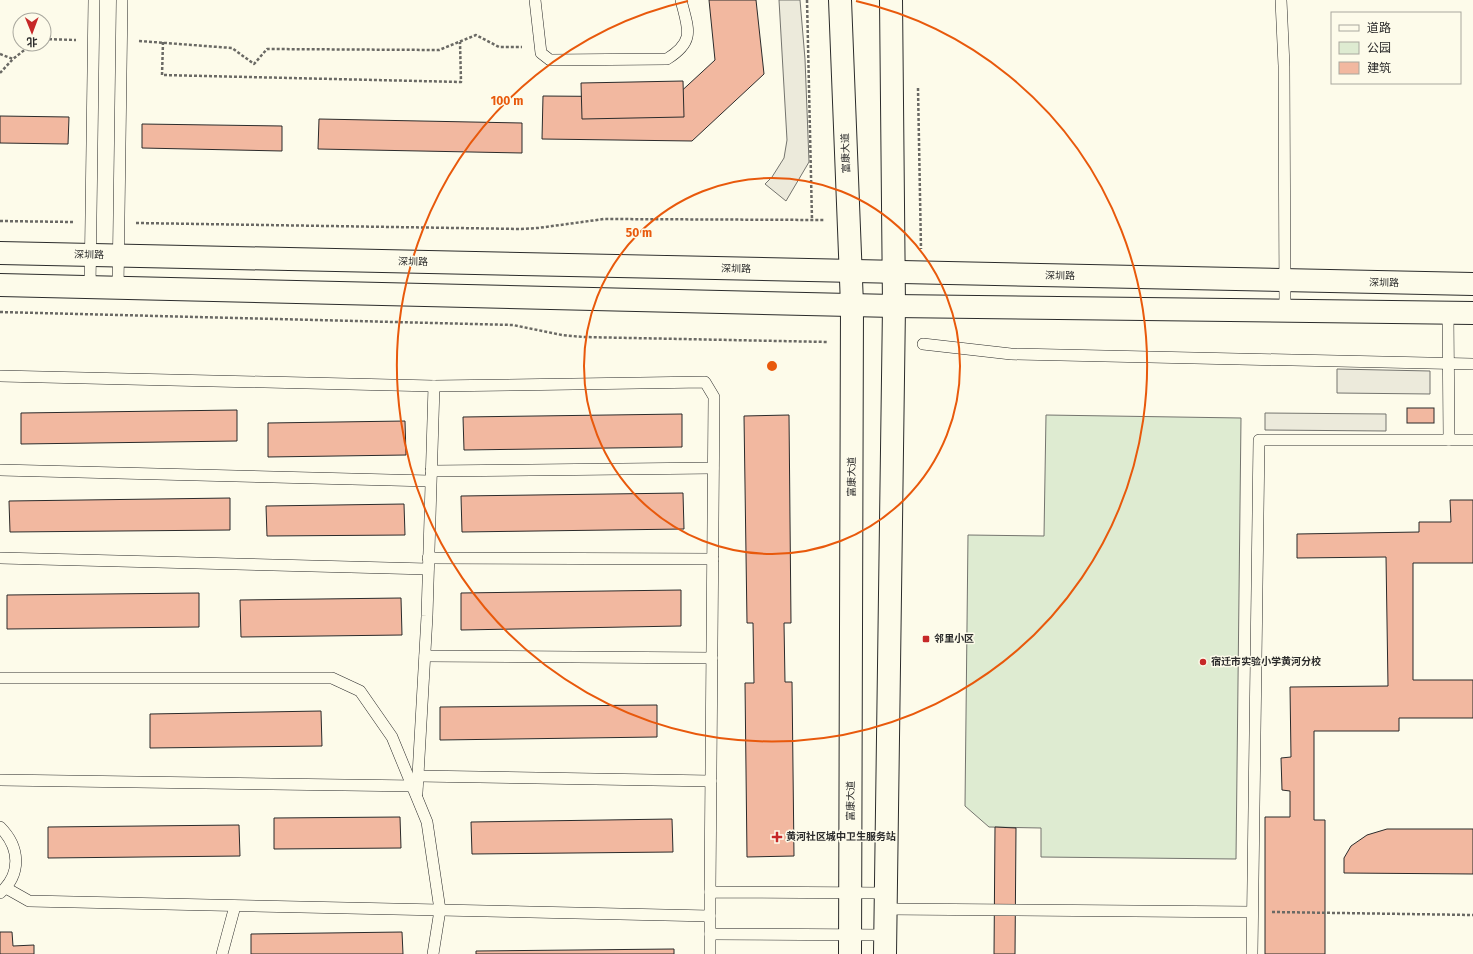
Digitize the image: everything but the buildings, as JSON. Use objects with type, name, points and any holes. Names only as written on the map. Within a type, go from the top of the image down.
[{"type":"street","name":"富康大道","points":[[840,0],[852,305],[850,944]]},
{"type":"street","points":[[885,944],[894,306],[891,0]]},
{"type":"street","name":"深圳路","points":[[0,253],[1473,284]]},
{"type":"street","points":[[0,285],[894,306],[1473,313]]},
{"type":"lane","points":[[90,288],[94,0]]},
{"type":"lane","points":[[118,288],[122,0]]},
{"type":"lane","points":[[535,0],[541,53],[550,60],[667,59],[679,52],[688,39],[688,27],[681,0]]},
{"type":"lane","points":[[1281,0],[1284,66],[1285,310]]},
{"type":"lane","points":[[1448,312],[1449,440]]},
{"type":"lane","points":[[923,344],[1011,354],[1473,364]]},
{"type":"lane","points":[[0,376],[434,386],[705,382],[714,397],[710,954]]},
{"type":"lane","points":[[416,786],[425,656],[434,386]]},
{"type":"lane","points":[[1252,954],[1258,440],[1473,440]]},
{"type":"lane","points":[[0,470],[430,476],[713,468]]},
{"type":"lane","points":[[0,558],[428,564],[713,558]]},
{"type":"lane","points":[[425,656],[712,658]]},
{"type":"lane","points":[[0,678],[332,678],[360,691],[392,737],[416,786],[427,822],[440,910],[433,954]]},
{"type":"lane","points":[[0,780],[416,786],[711,781]]},
{"type":"lane","points":[[0,827],[7,834],[14,847],[16,861],[14,875],[3,890],[29,901],[710,916]]},
{"type":"lane","points":[[710,892],[851,893],[886,901],[1252,912]]},
{"type":"lane","points":[[222,954],[236,906]]},
{"type":"lane","points":[[710,934],[850,944],[885,944]]},
{"type":"path","points":[[807,0],[812,220]]},
{"type":"path","points":[[122,40],[232,48],[254,64],[267,49],[438,50],[476,35],[498,47],[540,46]]},
{"type":"path","points":[[52,39],[94,40]]},
{"type":"path","points":[[163,42],[162,75],[461,82],[460,42]]},
{"type":"path","points":[[0,73],[22,52]]},
{"type":"path","points":[[0,54],[13,59]]},
{"type":"path","points":[[119,222],[522,229],[604,219],[849,220]]},
{"type":"path","points":[[0,220],[91,222]]},
{"type":"path","points":[[893,221],[921,220]]},
{"type":"path","points":[[0,312],[513,325],[562,336],[852,342]]},
{"type":"path","points":[[1252,912],[1473,915]]},
{"type":"green space","points":[[1046,415],[1241,418],[1236,859],[1041,857],[1041,828],[989,827],[965,806],[968,535],[1044,536]]},
{"type":"shaded area","points":[[779,0],[800,0],[805,59],[809,162],[786,201],[765,184],[772,177],[784,158],[787,140]]},
{"type":"shaded area","points":[[1337,369],[1430,371],[1430,394],[1337,393]]},
{"type":"shaded area","points":[[1265,413],[1386,414],[1386,431],[1265,430]]},
{"type":"place","name":"邻里小区","points":[[926,639]]},
{"type":"place","name":"宿迁市实验小学黄河分校","points":[[1203,662]]},
{"type":"place","name":"黄河社区城中卫生服务站","points":[[777,837]]}]
